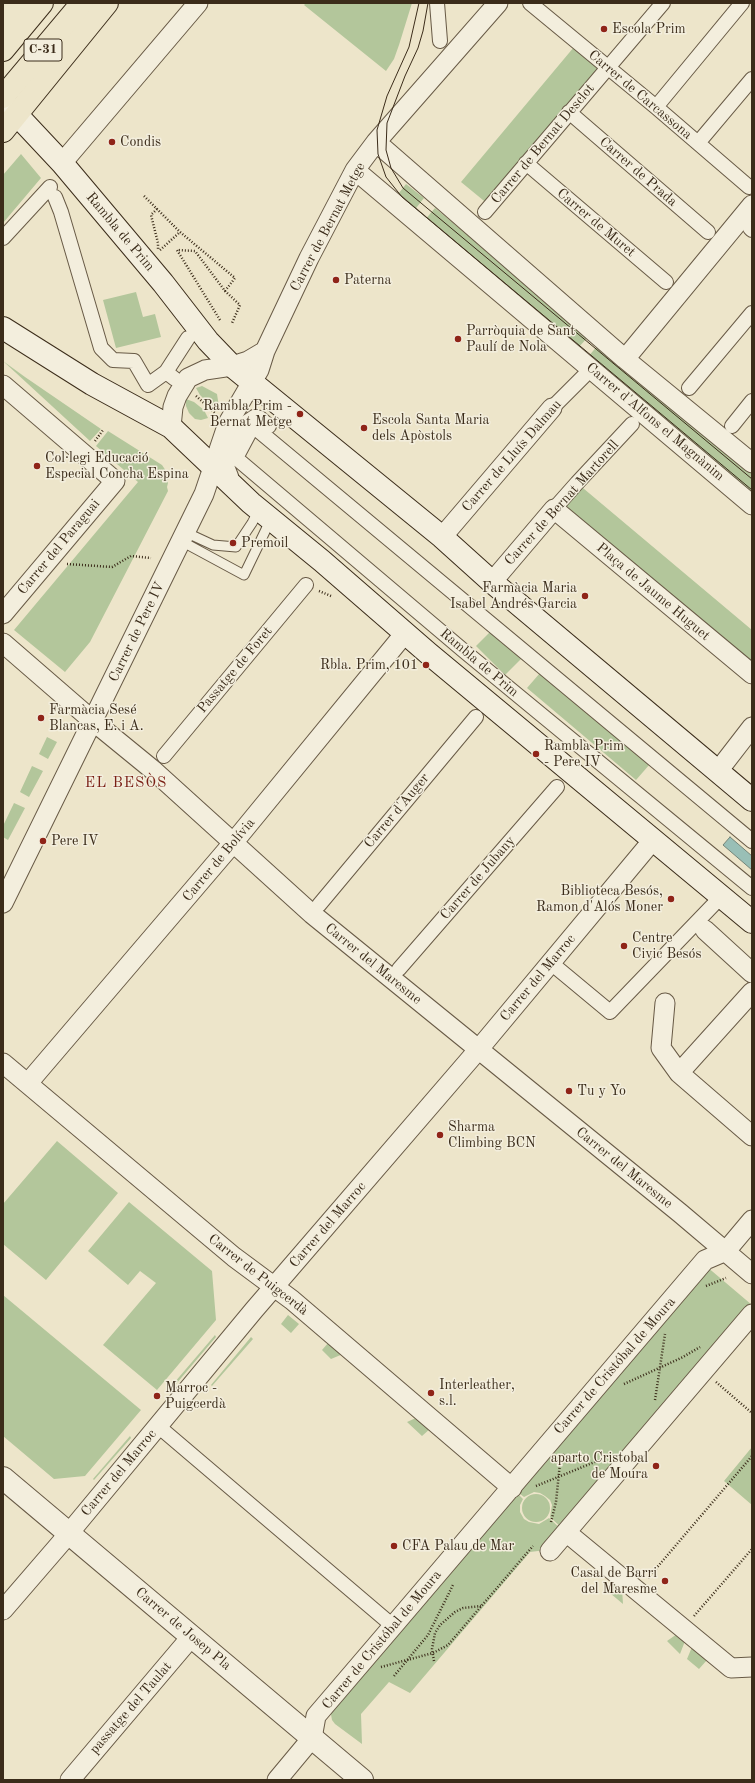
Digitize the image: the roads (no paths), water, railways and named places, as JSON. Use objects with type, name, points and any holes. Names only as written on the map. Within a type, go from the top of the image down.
[{"type":"main road","points":[[3,23],[19,3]]},
{"type":"main road","name":"C-31","points":[[3,50],[42,3]]},
{"type":"main road","name":"C-31","points":[[8,105],[82,3]]},
{"type":"main road","points":[[3,131],[8,105],[108,3]]},
{"type":"main road","name":"Rambla de Prim","points":[[8,105],[62,163],[163,282],[208,341],[232,366],[442,538],[492,582],[752,800]]},
{"type":"main road","name":"Rambla de Prim","points":[[3,328],[92,384],[171,427],[222,471],[265,514],[407,635],[752,922]]},
{"type":"main road","name":"Carrer de Josep Pla","points":[[3,1478],[362,1780]]},
{"type":"street","points":[[62,163],[198,3]]},
{"type":"street","points":[[437,3],[440,41]]},
{"type":"street","name":"Carrer de Bernat Metge","points":[[253,383],[260,370],[265,352],[309,258],[355,170],[376,142],[498,3]]},
{"type":"street","name":"Carrer de Carcassona","points":[[530,3],[656,106],[698,143],[750,196]]},
{"type":"street","name":"Carrer de Bernat Desclot","points":[[485,212],[663,3]]},
{"type":"street","points":[[656,106],[742,3]]},
{"type":"street","points":[[698,143],[752,79]]},
{"type":"street","name":"Carrer de Prada","points":[[569,112],[708,232]]},
{"type":"street","name":"Carrer d'Alfons el Magnànim","points":[[376,142],[625,360],[752,463]]},
{"type":"street","name":"Carrer de Muret","points":[[526,163],[666,282]]},
{"type":"street","name":"Carrer d'Alfons el Magnànim","points":[[355,170],[752,505]]},
{"type":"street","points":[[3,238],[52,192],[61,212],[101,348],[113,360],[134,360],[148,385],[171,376],[188,338]]},
{"type":"street","points":[[625,360],[750,196]]},
{"type":"street","points":[[689,388],[752,313]]},
{"type":"street","points":[[171,427],[173,406],[188,378],[205,370],[232,366],[248,361],[265,352]]},
{"type":"street","name":"Carrer de Lluís Dalmau","points":[[442,538],[552,408],[584,376]]},
{"type":"street","points":[[222,471],[228,423],[253,383]]},
{"type":"street","name":"Carrer del Paraguai","points":[[3,384],[116,481],[3,614]]},
{"type":"street","points":[[732,426],[752,401]]},
{"type":"street","points":[[222,471],[227,466],[229,456],[254,417],[260,418],[269,426]]},
{"type":"street","name":"Carrer de Bernat Martorell","points":[[492,582],[577,483],[632,424]]},
{"type":"street","points":[[249,425],[752,841]]},
{"type":"street","name":"Rambla de Prim","points":[[249,425],[236,458],[464,651],[752,888]]},
{"type":"street","name":"Carrer de Pere IV","points":[[3,903],[204,494],[222,471]]},
{"type":"street","name":"Plaça de Jaume Huguet","points":[[554,510],[752,674]]},
{"type":"street","name":"Passatge de Foret","points":[[164,756],[306,585]]},
{"type":"street","name":"Carrer de Bolívia","points":[[28,1083],[233,843],[401,638],[407,635]]},
{"type":"street","name":"Carrer del Maresme","points":[[3,643],[93,721],[153,770],[312,914],[726,1251],[752,1274]]},
{"type":"street","name":"Carrer d'Auger","points":[[318,905],[476,717]]},
{"type":"street","points":[[718,771],[752,727]]},
{"type":"street","name":"Carrer de Jubany","points":[[399,969],[557,787]]},
{"type":"street","name":"Carrer del Marroc","points":[[3,1610],[654,840]]},
{"type":"street","points":[[551,963],[610,1012],[716,902]]},
{"type":"street","points":[[704,930],[752,973]]},
{"type":"street","points":[[680,1073],[752,992]]},
{"type":"street","points":[[665,1003],[661,1048],[680,1073],[752,1136]]},
{"type":"street","name":"Carrer de Puigcerdà","points":[[3,1063],[234,1257],[292,1300],[521,1489]]},
{"type":"street","name":"Carrer de Cristóbal de Moura","points":[[277,1780],[312,1738],[316,1716],[393,1626],[521,1489],[705,1260],[726,1251],[752,1220]]},
{"type":"street","points":[[542,1548],[703,1371],[752,1314]]},
{"type":"street","points":[[158,1426],[393,1626]]},
{"type":"street","points":[[558,1529],[731,1668],[752,1667]]},
{"type":"street","name":"passatge del Taulat","points":[[70,1780],[192,1636]]},
{"type":"lane","points":[[183,536],[213,545],[236,547],[252,523],[265,514]]},
{"type":"lane","points":[[183,536],[244,575],[265,514]]},
{"type":"water","points":[[730,837],[752,856],[752,870],[723,845]]},
{"type":"tram line","points":[[419,3],[409,47],[387,96],[377,130],[378,154],[386,177],[402,197],[752,490]]},
{"type":"tram line","points":[[428,3],[418,48],[405,76],[387,123],[386,150],[391,168],[403,188],[752,479]]},
{"type":"place","name":"Escola Prim","points":[[604,29]]},
{"type":"place","name":"Condis","points":[[112,142]]},
{"type":"place","name":"Paterna","points":[[336,280]]},
{"type":"place","name":"Parròquia de Sant Paulí de Nola","points":[[458,339]]},
{"type":"place","name":"Rambla Prim - Bernat Metge","points":[[300,414]]},
{"type":"place","name":"Escola Santa Maria dels Apòstols","points":[[364,428]]},
{"type":"place","name":"Col·legi Educació Especial Concha Espina","points":[[37,466]]},
{"type":"place","name":"Premoil","points":[[233,543]]},
{"type":"place","name":"Farmàcia Maria Isabel Andrés Garcia","points":[[585,596]]},
{"type":"place","name":"Rbla. Prim, 101","points":[[426,665]]},
{"type":"place","name":"Farmàcia Sesé Blancas, E. i A.","points":[[41,718]]},
{"type":"place","name":"Rambla Prim - Pere IV","points":[[536,754]]},
{"type":"place","name":"Pere IV","points":[[43,841]]},
{"type":"place","name":"Biblioteca Besós, Ramon d'Alós Moner","points":[[671,899]]},
{"type":"place","name":"Centre Civic Besós","points":[[624,946]]},
{"type":"place","name":"Tu y Yo","points":[[569,1091]]},
{"type":"place","name":"Sharma Climbing BCN","points":[[440,1135]]},
{"type":"place","name":"Interleather, s.l.","points":[[431,1393]]},
{"type":"place","name":"Marroc - Puigcerdà","points":[[157,1396]]},
{"type":"place","name":"aparto Cristobal de Moura","points":[[656,1466]]},
{"type":"place","name":"CFA Palau de Mar","points":[[394,1546]]},
{"type":"place","name":"Casal de Barri del Maresme","points":[[665,1581]]},
{"type":"district","name":"EL BESÒS","points":[[126,783]]}]
